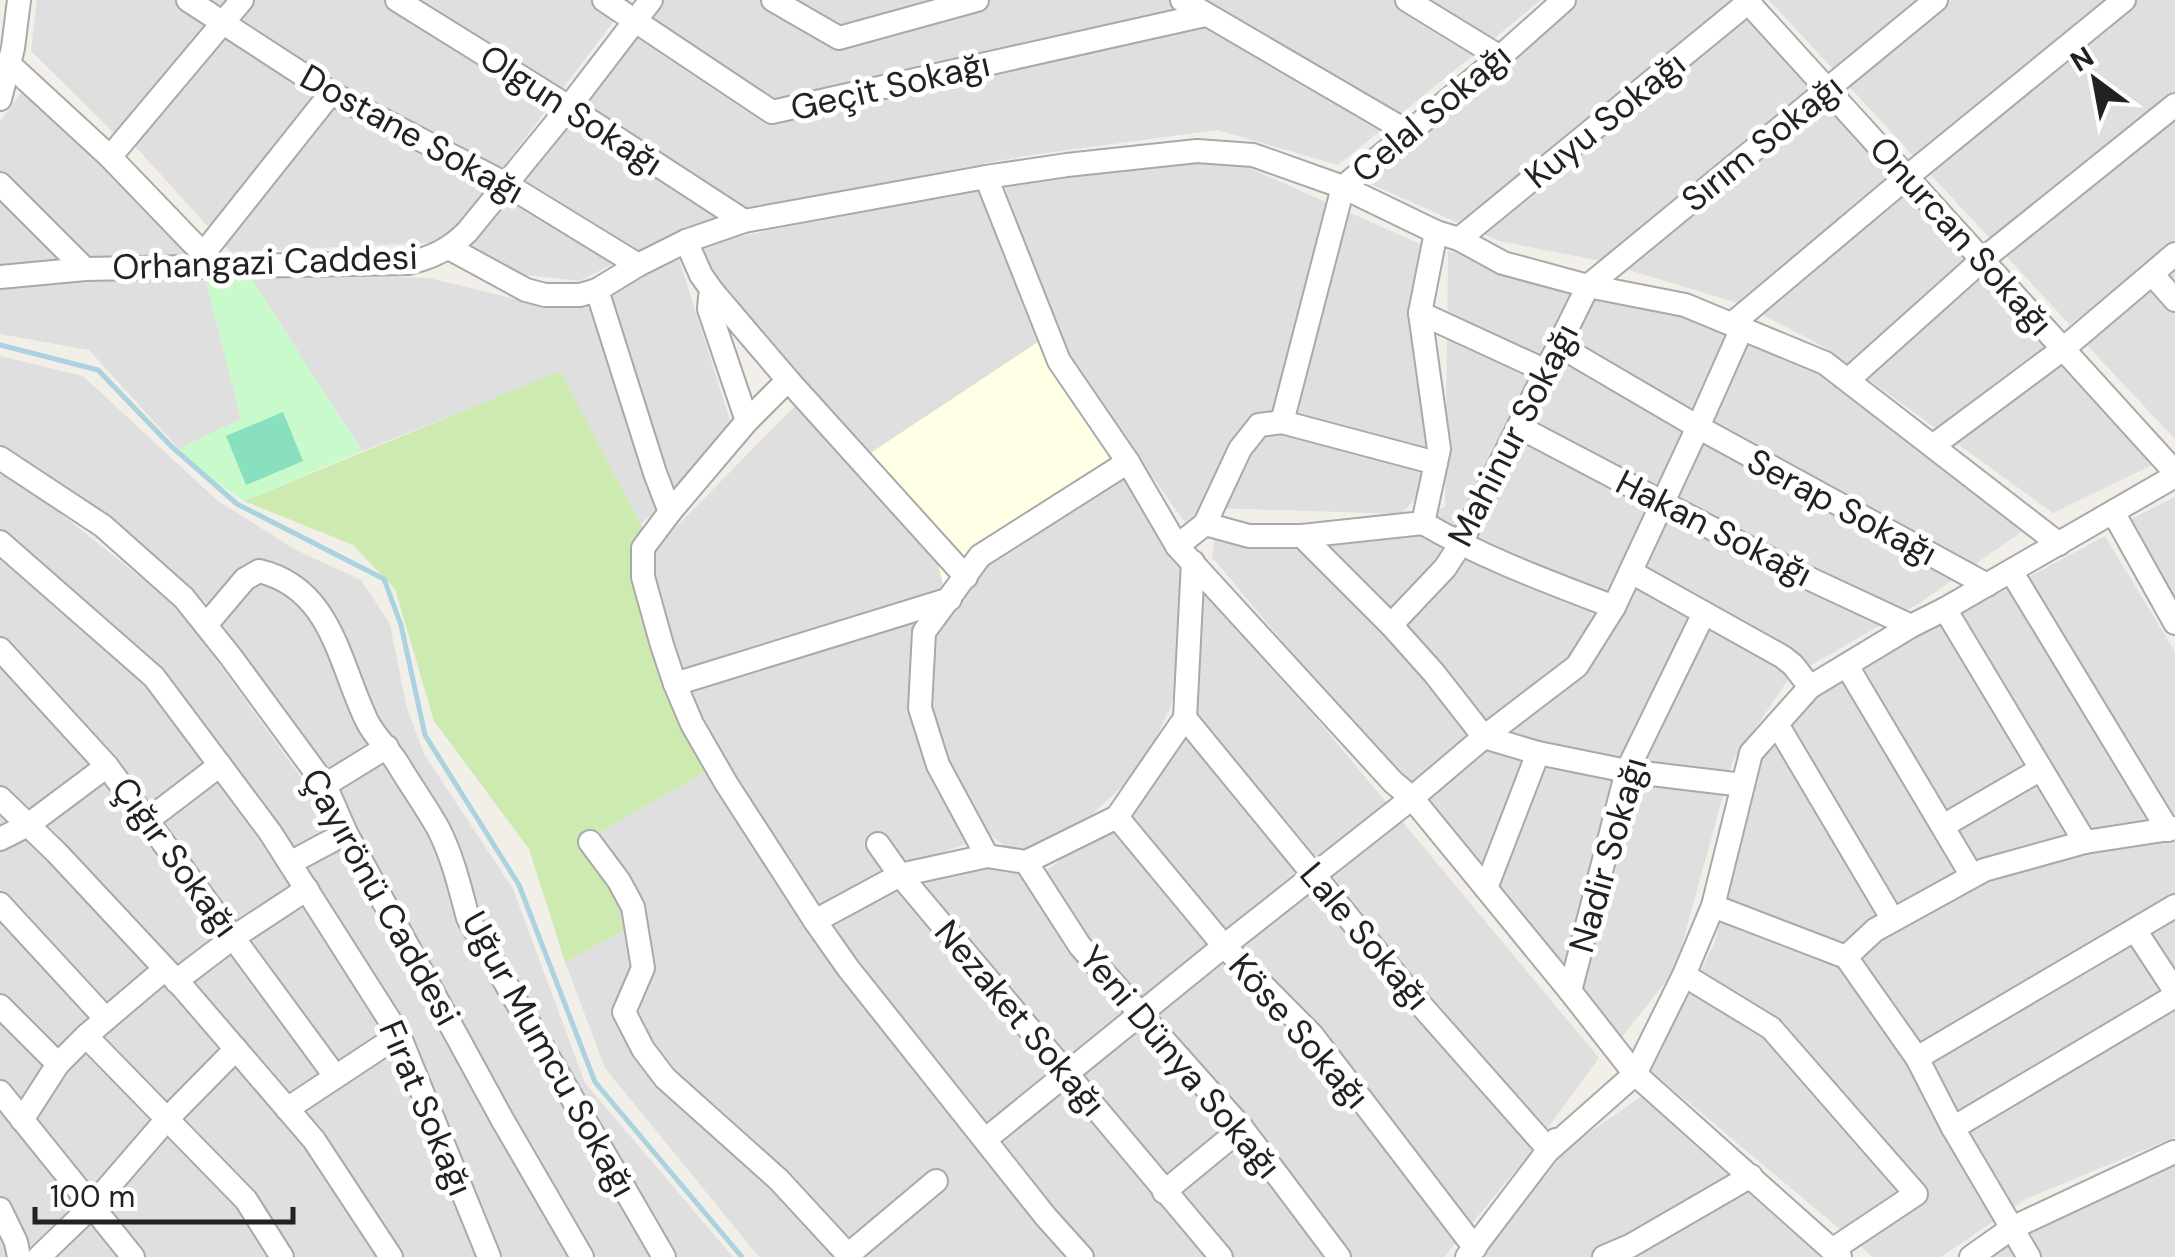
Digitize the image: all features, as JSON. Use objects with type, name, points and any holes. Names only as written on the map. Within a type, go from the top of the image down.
[{"type":"street","points":[[1,98],[20,0]]},
{"type":"street","name":"Dostane Sokağı","points":[[188,0],[331,93],[506,184],[638,265]]},
{"type":"street","points":[[110,157],[242,0]]},
{"type":"street","name":"Olgun Sokağı","points":[[397,0],[744,222]]},
{"type":"street","name":"Geçit Sokağı","points":[[604,0],[772,112],[1206,15]]},
{"type":"street","name":"Orhangazi Caddesi","points":[[0,277],[210,261],[408,263],[424,259],[448,248],[467,232],[569,108],[650,0]]},
{"type":"street","points":[[773,0],[839,38],[971,1]]},
{"type":"street","points":[[1182,0],[1408,132]]},
{"type":"street","points":[[1407,0],[1500,57]]},
{"type":"street","name":"Celal Sokağı","points":[[1343,186],[1564,0]]},
{"type":"street","name":"Sırım Sokağı","points":[[1588,286],[1936,0]]},
{"type":"street","points":[[986,1139],[1577,666],[1614,607],[1664,502],[1698,428],[1737,326],[1907,177],[2124,0]]},
{"type":"street","name":"Onurcan Sokağı","points":[[1749,1],[2175,474]]},
{"type":"street","name":"Kuyu Sokağı","points":[[1459,239],[1749,1]]},
{"type":"street","points":[[10,64],[110,157],[210,261],[331,93]]},
{"type":"street","points":[[1848,380],[1982,260],[2175,105]]},
{"type":"street","points":[[448,248],[526,290],[562,296],[597,290],[686,241],[744,222],[1067,165],[1197,151],[1253,155],[1343,186],[1503,262],[1588,286],[1684,305],[1826,362],[2059,544]]},
{"type":"street","points":[[986,178],[1059,361],[1185,554],[1393,782],[1412,798],[1628,1066],[1836,1254],[1916,1194],[1771,1028],[1684,976]]},
{"type":"street","points":[[0,184],[85,269]]},
{"type":"street","points":[[1282,422],[1343,186]]},
{"type":"street","points":[[1422,523],[1438,448],[1420,313],[1436,232]]},
{"type":"street","points":[[686,241],[713,292],[966,576]]},
{"type":"street","points":[[1934,445],[2062,349],[2175,254]]},
{"type":"street","points":[[2152,274],[2175,300]]},
{"type":"street","name":"Mahinur Sokağı","points":[[1392,625],[1444,568],[1460,544],[1588,286]]},
{"type":"street","points":[[597,290],[670,512]]},
{"type":"street","points":[[713,292],[709,309],[747,421]]},
{"type":"street","points":[[1420,313],[1546,372]]},
{"type":"street","name":"Serap Sokağı","points":[[1558,345],[1698,428],[1987,585]]},
{"type":"street","points":[[788,380],[747,421],[670,512],[647,540],[641,555],[643,577],[675,684],[692,724],[726,783],[848,968],[1082,1257]]},
{"type":"street","points":[[815,921],[900,875],[986,856],[1026,862],[1118,817],[1185,718],[1185,554],[1206,524],[1240,450],[1259,424],[1282,422],[1436,463]]},
{"type":"street","name":"Hakan Sokağı","points":[[1519,427],[1793,571],[1911,626]]},
{"type":"street","name":"Çayırönü Caddesi","points":[[0,458],[103,526],[184,598],[325,785],[346,833],[582,1257]]},
{"type":"street","points":[[986,856],[938,765],[920,708],[924,632],[980,556],[1128,462]]},
{"type":"street","points":[[1471,1252],[1549,1150],[1628,1066],[1684,976],[1713,906],[1751,753],[1810,687],[2175,474]]},
{"type":"street","points":[[2113,512],[2175,623]]},
{"type":"street","points":[[1206,524],[1249,536],[1302,536],[1422,523],[1504,564],[1614,607]]},
{"type":"street","points":[[1302,536],[1392,625],[1484,737],[1538,753],[1627,771],[1743,785]]},
{"type":"street","name":"Fırat Sokağı","points":[[0,542],[154,677],[290,863],[399,1034],[489,1257]]},
{"type":"street","name":"Uğur Mumcu Sokağı","points":[[206,625],[245,579],[259,571],[276,575],[299,589],[318,609],[368,725],[388,747],[438,829],[453,864],[468,918],[664,1257]]},
{"type":"street","points":[[1846,957],[1875,930],[1984,870],[2086,842],[2172,829],[2011,571]]},
{"type":"street","points":[[1630,572],[1782,656],[1810,687]]},
{"type":"street","points":[[675,684],[950,599]]},
{"type":"street","points":[[1944,610],[2086,842]]},
{"type":"street","name":"Nadir Sokağı","points":[[1570,991],[1627,771],[1704,613]]},
{"type":"street","name":"Çığır Sokağı","points":[[2,656],[108,766],[335,1076]]},
{"type":"street","points":[[1847,666],[1972,876]]},
{"type":"street","name":"Lale Sokağı","points":[[1185,718],[1413,996],[1549,1150]]},
{"type":"street","points":[[1777,724],[1893,920]]},
{"type":"street","points":[[325,785],[388,747]]},
{"type":"street","points":[[1486,888],[1538,753]]},
{"type":"street","points":[[0,839],[28,824],[108,766]]},
{"type":"street","points":[[148,820],[220,766]]},
{"type":"street","points":[[1943,826],[2041,769]]},
{"type":"street","points":[[0,798],[171,975],[314,1140],[391,1257]]},
{"type":"street","name":"Köse Sokağı","points":[[1118,817],[1224,946],[1312,1035],[1471,1252]]},
{"type":"street","points":[[290,863],[346,833]]},
{"type":"street","points":[[590,842],[633,907],[643,968],[624,1012],[643,1049],[665,1078],[778,1180],[849,1256],[936,1181]]},
{"type":"street","name":"Nezaket Sokağı","points":[[878,844],[1221,1257]]},
{"type":"street","name":"Yeni Dünya Sokağı","points":[[1026,862],[1080,946],[1242,1128],[1339,1257]]},
{"type":"street","points":[[22,1120],[58,1064],[106,1019],[307,889]]},
{"type":"street","points":[[0,904],[106,1019]]},
{"type":"street","points":[[1713,906],[1846,957],[1916,1058],[2029,1257]]},
{"type":"street","points":[[1916,1058],[2175,906]]},
{"type":"street","points":[[1953,1128],[2175,993],[2135,930]]},
{"type":"street","points":[[0,1006],[58,1064]]},
{"type":"street","points":[[287,1109],[399,1034]]},
{"type":"street","points":[[86,1036],[246,1200],[282,1257]]},
{"type":"street","points":[[39,1257],[92,1206],[167,1119],[236,1049]]},
{"type":"street","points":[[0,1092],[134,1257]]},
{"type":"street","points":[[1164,1192],[1242,1128]]},
{"type":"street","points":[[1971,1257],[2012,1228],[2175,1152]]},
{"type":"street","points":[[1604,1257],[1752,1176]]},
{"type":"street","points":[[0,1209],[19,1257]]},
{"type":"shaded area","points":[[37,0],[226,0],[120,139],[31,51]]},
{"type":"shaded area","points":[[243,0],[630,0],[446,242],[231,252],[134,145]]},
{"type":"shaded area","points":[[662,0],[1541,0],[1338,165],[1217,130],[1024,156],[727,213],[579,281],[517,274],[465,251]]},
{"type":"shaded area","points":[[1578,0],[1737,0],[2154,464],[2053,513],[1822,346],[1744,305],[1596,260],[1499,241],[1357,178]]},
{"type":"shaded area","points":[[1769,0],[2175,0],[2175,240],[2070,325]]},
{"type":"shaded area","points":[[32,78],[206,253],[0,267],[0,122]]},
{"type":"shaded area","points":[[1216,153],[1431,249],[1430,483],[1401,514],[1213,508],[1186,524],[1056,342],[1004,184]]},
{"type":"shaded area","points":[[979,188],[1038,342],[858,462],[990,562],[1126,474],[1185,567],[1181,660],[1171,706],[1141,769],[1088,818],[1018,855],[990,835],[877,876],[807,933],[933,1096],[1069,1257],[759,1257],[605,1068],[565,962],[623,930],[598,833],[705,772],[661,685],[654,549],[803,398],[687,247]]},
{"type":"shaded area","points":[[1448,251],[1599,282],[1737,327],[1843,381],[2027,528],[1921,602],[1789,678],[1732,763],[1675,970],[1617,1043],[1212,557],[1215,535],[1407,519],[1445,507]]},
{"type":"shaded area","points":[[677,253],[736,439],[641,524],[560,372],[362,451],[247,272],[429,278],[548,307]]},
{"type":"shaded area","points":[[2175,266],[2175,439],[2083,341]]},
{"type":"shaded area","points":[[204,273],[241,419],[179,449],[89,350],[0,334],[0,286]]},
{"type":"shaded area","points":[[1038,342],[1126,474],[990,562],[953,608],[935,553],[857,462]]},
{"type":"shaded area","points":[[0,356],[83,376],[218,501],[296,550],[361,580],[390,624],[406,705],[424,754],[513,889],[585,1083],[733,1257],[590,1257],[297,739],[212,608],[110,517],[0,449]]},
{"type":"shaded area","points":[[0,474],[23,484],[177,606],[303,780],[421,1001],[572,1257],[0,1257]]},
{"type":"shaded area","points":[[2175,497],[2175,616],[2121,524]]},
{"type":"shaded area","points":[[2105,536],[2175,652],[2175,1137],[2026,1199],[1941,1257],[1873,1257],[1650,1070],[1714,944],[1764,753],[1824,687]]},
{"type":"shaded area","points":[[1202,581],[1599,1058],[1522,1163],[1444,1257],[1095,1257],[826,932],[902,882],[977,861],[1039,876],[1117,818],[1174,740]]},
{"type":"shaded area","points":[[1642,1096],[1838,1257],[1479,1257],[1561,1152]]},
{"type":"shaded area","points":[[2175,1154],[2175,1257],[1975,1257]]},
{"type":"green space","points":[[247,272],[362,451],[244,501],[203,473],[179,449],[241,419],[204,273]]},
{"type":"green space","points":[[560,371],[654,549],[661,685],[705,772],[598,833],[624,930],[565,962],[529,849],[434,721],[395,589],[353,545],[244,501]]},
{"type":"green space","points":[[283,412],[303,461],[246,485],[226,436]]},
{"type":"waterway","points":[[0,345],[98,370],[171,446],[237,504],[384,579],[401,625],[425,735],[519,885],[595,1082],[742,1257]]}]
